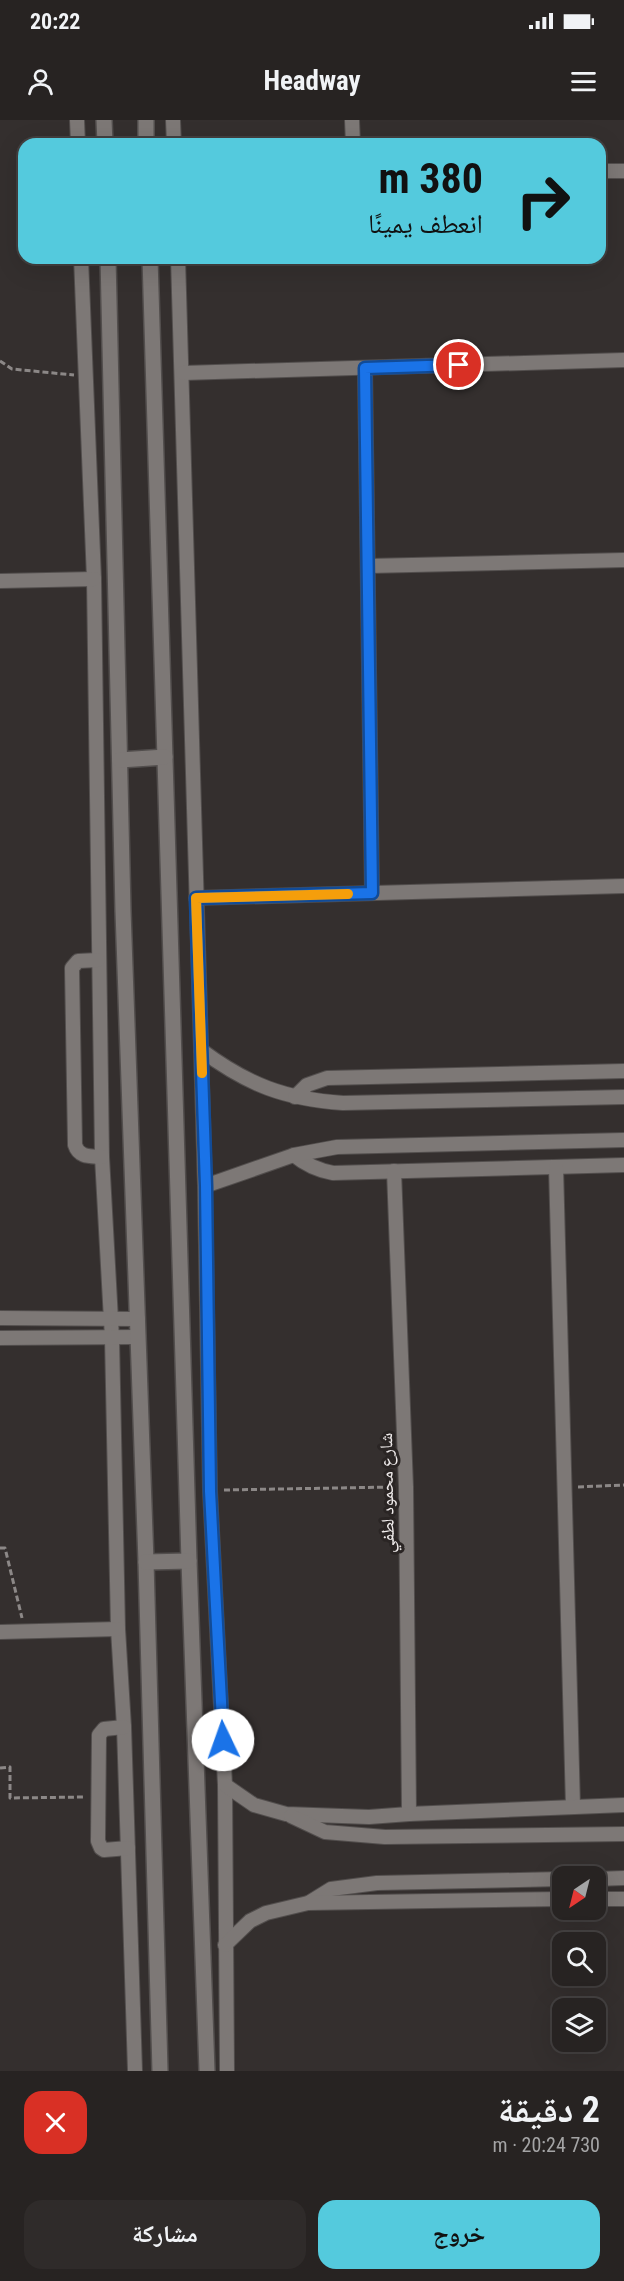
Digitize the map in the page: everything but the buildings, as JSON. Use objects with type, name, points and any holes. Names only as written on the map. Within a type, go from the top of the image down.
[{"type":"street","points":[[77,120],[78,138]]},
{"type":"street","points":[[104,120],[105,138]]},
{"type":"street","points":[[146,120],[146,138]]},
{"type":"street","points":[[173,120],[174,138]]},
{"type":"street","points":[[352,120],[353,138]]},
{"type":"street","points":[[606,171],[624,171]]},
{"type":"street","points":[[81,264],[94,579],[102,1157],[112,1338],[118,1629],[124,1727],[135,2071]]},
{"type":"street","points":[[108,264],[120,760],[160,2071]]},
{"type":"street","points":[[150,264],[189,1561],[207,2071]]},
{"type":"street","points":[[178,264],[206,1186],[210,1491],[225,1785],[227,2071]]},
{"type":"street","points":[[183,373],[624,360]]},
{"type":"street","points":[[365,368],[372,893]]},
{"type":"street","points":[[368,566],[624,560]]},
{"type":"street","points":[[0,581],[94,579]]},
{"type":"street","points":[[120,760],[165,758]]},
{"type":"street","points":[[196,898],[624,886]]},
{"type":"street","points":[[98,960],[78,962],[72,968],[75,1145],[79,1153],[83,1155],[102,1157]]},
{"type":"street","points":[[201,1050],[228,1070],[255,1084],[313,1101],[343,1103],[624,1097]]},
{"type":"street","points":[[295,1097],[307,1085],[327,1078],[624,1071]]},
{"type":"street","points":[[206,1186],[294,1155],[336,1148],[624,1140]]},
{"type":"street","points":[[294,1155],[305,1164],[333,1173],[624,1165]]},
{"type":"street","points":[[556,1167],[573,1807]]},
{"type":"street","name":"شارع محمود لطفي","points":[[394,1171],[406,1487],[409,1814]]},
{"type":"street","points":[[0,1318],[138,1319]]},
{"type":"street","points":[[0,1338],[138,1338]]},
{"type":"street","points":[[146,1562],[189,1561]]},
{"type":"street","points":[[0,1632],[118,1629]]},
{"type":"street","points":[[124,1727],[104,1730],[99,1735],[99,1845],[104,1850],[128,1848]]},
{"type":"street","points":[[225,1785],[254,1805],[286,1814],[325,1832],[385,1837],[624,1834]]},
{"type":"street","points":[[286,1814],[369,1817],[624,1805]]},
{"type":"street","points":[[606,1879],[624,1878]]},
{"type":"street","points":[[308,1903],[331,1889],[377,1883],[552,1879]]},
{"type":"street","points":[[225,1945],[250,1921],[266,1913],[308,1903],[552,1899]]},
{"type":"street","points":[[606,1899],[624,1899]]},
{"type":"path","points":[[0,361],[12,369],[84,376]]},
{"type":"path","points":[[565,1488],[624,1485]]},
{"type":"path","points":[[210,1491],[406,1487]]},
{"type":"path","points":[[0,1548],[5,1548],[26,1632]]},
{"type":"path","points":[[0,1768],[10,1767],[10,1798],[98,1797]]},
{"type":"slow traffic","points":[[202,1073],[196,898],[348,894]]},
{"type":"route","points":[[223,1740],[210,1491],[206,1186],[196,898],[372,893],[365,368],[459,365]]}]
